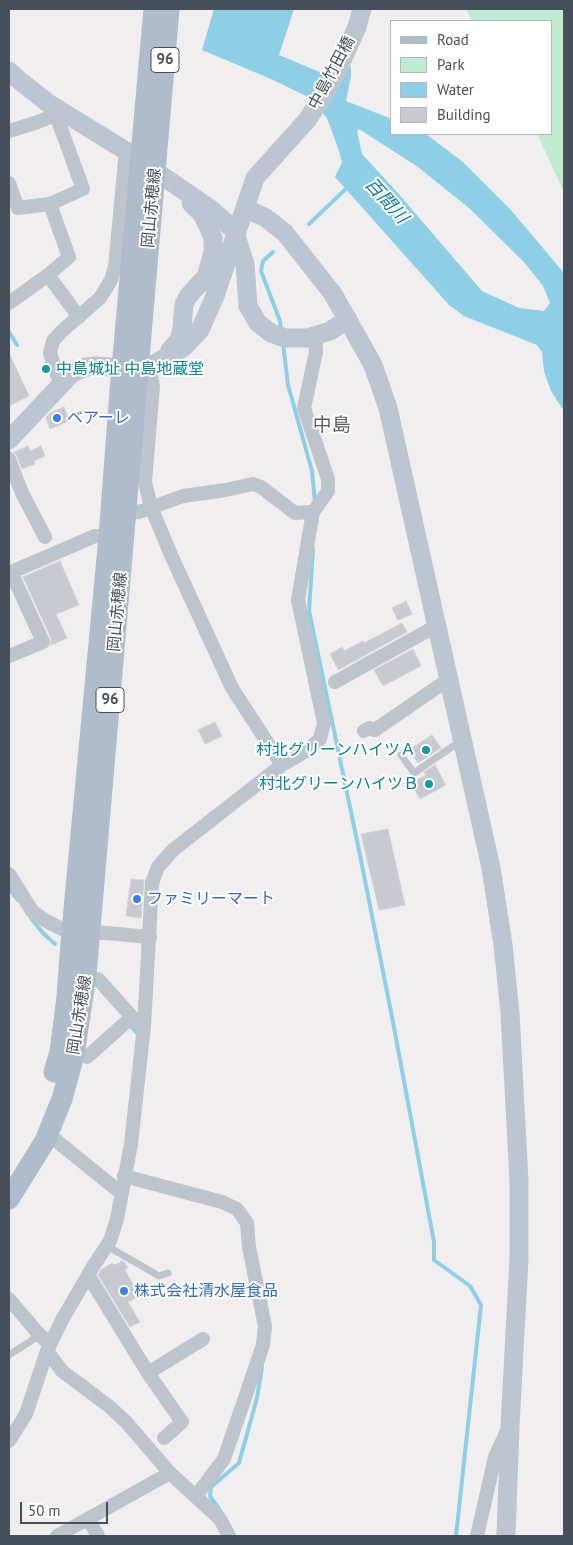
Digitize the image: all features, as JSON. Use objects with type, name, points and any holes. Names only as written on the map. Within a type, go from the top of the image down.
[{"type":"main road","name":"岡山赤穂線","points":[[153,107],[154,9]]},
{"type":"main road","name":"岡山赤穂線","points":[[9,1174],[33,1135],[48,1094],[60,1052],[67,997],[81,931],[143,366],[147,180],[141,151],[153,107],[169,9]]},
{"type":"main road","name":"岡山赤穂線","points":[[9,1199],[45,1142],[62,1099],[74,1055],[86,975],[81,931],[109,537],[143,366]]},
{"type":"street","name":"中島竹田橋","points":[[243,214],[255,178],[308,119],[335,76],[357,27],[362,9]]},
{"type":"street","points":[[9,71],[60,113],[141,151],[202,214],[214,238],[214,252],[206,276],[184,304],[182,328],[178,340],[143,366]]},
{"type":"street","points":[[9,131],[60,113]]},
{"type":"street","points":[[9,183],[18,208],[50,204],[84,189],[60,113]]},
{"type":"street","points":[[62,382],[57,376],[50,352],[53,342],[62,331],[100,298],[111,280],[116,267],[141,151]]},
{"type":"street","points":[[176,186],[212,210],[234,230],[244,264],[248,306],[258,323],[271,333],[285,338],[311,337],[330,331],[348,319]]},
{"type":"street","points":[[9,303],[48,275],[69,257],[50,204]]},
{"type":"street","points":[[9,440],[72,373],[86,367],[96,366],[143,366],[184,346],[200,330],[215,296],[243,214],[266,218],[286,233],[333,294],[373,365],[388,408],[449,680],[491,868],[503,945],[510,1013],[519,1200],[519,1258],[506,1536]]},
{"type":"street","points":[[48,275],[79,316]]},
{"type":"street","points":[[9,1441],[26,1414],[46,1344],[110,1241],[117,1219],[131,1144],[143,1032],[152,883],[158,867],[173,850],[282,765],[308,750],[320,739],[324,723],[298,600],[313,512],[328,491],[328,479],[304,408],[316,352],[311,337]]},
{"type":"street","points":[[143,366],[153,386],[145,482],[151,507],[171,556],[232,688],[282,765]]},
{"type":"street","points":[[9,459],[22,492],[45,536]]},
{"type":"street","points":[[127,510],[139,512],[183,496],[253,484],[261,487],[295,512],[313,512]]},
{"type":"street","points":[[9,656],[43,642],[10,572],[95,536],[109,537]]},
{"type":"street","points":[[335,682],[436,626]]},
{"type":"street","points":[[364,731],[369,728],[375,730],[449,680]]},
{"type":"street","points":[[9,874],[32,911],[42,919],[62,929],[150,937]]},
{"type":"street","points":[[98,980],[129,1020],[143,1032]]},
{"type":"street","points":[[87,1057],[129,1020]]},
{"type":"street","points":[[48,1134],[121,1193]]},
{"type":"street","points":[[124,1176],[222,1202],[237,1208],[246,1223],[248,1247],[264,1326],[264,1345],[224,1459],[196,1496]]},
{"type":"street","points":[[88,1275],[148,1373],[182,1422],[164,1438]]},
{"type":"street","points":[[9,1300],[46,1344],[62,1371],[110,1407],[170,1473],[220,1519],[229,1536]]},
{"type":"street","points":[[148,1373],[203,1338]]},
{"type":"street","points":[[477,1536],[495,1457],[510,1426]]},
{"type":"street","points":[[57,1536],[170,1473]]},
{"type":"street","points":[[88,1519],[98,1536]]},
{"type":"lane","points":[[401,755],[414,773],[462,740]]},
{"type":"lane","points":[[106,1246],[159,1276],[168,1273]]},
{"type":"lane","points":[[9,1355],[46,1344]]},
{"type":"green space","points":[[466,9],[564,9],[564,192],[537,135],[553,135],[553,20],[472,20]]},
{"type":"water","name":"百間川","points":[[214,9],[294,9],[279,55],[327,75],[345,63],[351,67],[346,101],[390,118],[390,135],[427,135],[463,162],[510,209],[564,273],[564,411],[551,391],[544,371],[542,352],[537,345],[464,316],[449,305],[335,177],[342,162],[327,118],[308,97],[202,50]],"holes":[[[359,129],[418,167],[469,208],[524,262],[543,286],[550,303],[544,311],[519,308],[482,291],[362,154],[357,131]]]},
{"type":"building","points":[[9,353],[29,396],[9,406]]},
{"type":"building","points":[[64,407],[69,421],[50,429],[46,418],[50,413]]},
{"type":"building","points":[[28,446],[30,451],[41,446],[45,456],[34,461],[35,464],[22,469],[14,452]]},
{"type":"building","points":[[60,561],[79,605],[56,614],[67,638],[51,645],[51,638],[23,577]]},
{"type":"building","points":[[406,601],[412,614],[398,620],[392,608]]},
{"type":"building","points":[[402,623],[407,632],[338,670],[330,654],[342,647],[344,651],[363,641],[364,643]]},
{"type":"building","points":[[413,649],[421,666],[383,686],[374,670]]},
{"type":"building","points":[[215,722],[222,736],[205,744],[198,730]]},
{"type":"building","name":"村北グリーンハイツＡ","points":[[432,735],[441,748],[418,763],[409,750]]},
{"type":"building","name":"村北グリーンハイツＢ","points":[[435,765],[446,785],[420,799],[411,783],[426,775],[424,772]]},
{"type":"building","points":[[388,829],[405,905],[379,910],[361,834]]},
{"type":"building","name":"ファミリーマート","points":[[131,879],[144,880],[141,918],[126,916]]},
{"type":"building","points":[[122,1261],[128,1268],[125,1270],[140,1296],[128,1302],[140,1322],[130,1327],[98,1275],[101,1270],[112,1263],[115,1265]]},
{"type":"waterway","points":[[309,224],[349,186]]},
{"type":"waterway","points":[[273,252],[263,261],[261,271],[280,321],[281,331]]},
{"type":"waterway","points":[[9,332],[17,345]]},
{"type":"waterway","points":[[283,343],[288,385],[312,471],[315,502]]},
{"type":"waterway","points":[[313,549],[309,611],[393,1022],[434,1242],[434,1260],[470,1286],[481,1305],[456,1536]]},
{"type":"waterway","points":[[9,889],[18,900]]},
{"type":"waterway","points":[[31,918],[55,944]]},
{"type":"waterway","points":[[129,1024],[140,1034]]},
{"type":"waterway","points":[[223,1515],[210,1496],[211,1487],[239,1463],[257,1398],[262,1367]]},
{"type":"place","name":"中島城址 中島地蔵堂","points":[[46,369]]},
{"type":"place","name":"ベアーレ","points":[[57,418]]},
{"type":"place","name":"村北グリーンハイツＡ","points":[[426,750]]},
{"type":"place","name":"村北グリーンハイツＢ","points":[[429,784]]},
{"type":"place","name":"ファミリーマート","points":[[137,899]]},
{"type":"place","name":"株式会社清水屋食品","points":[[124,1291]]},
{"type":"district","name":"中島","points":[[332,426]]}]
